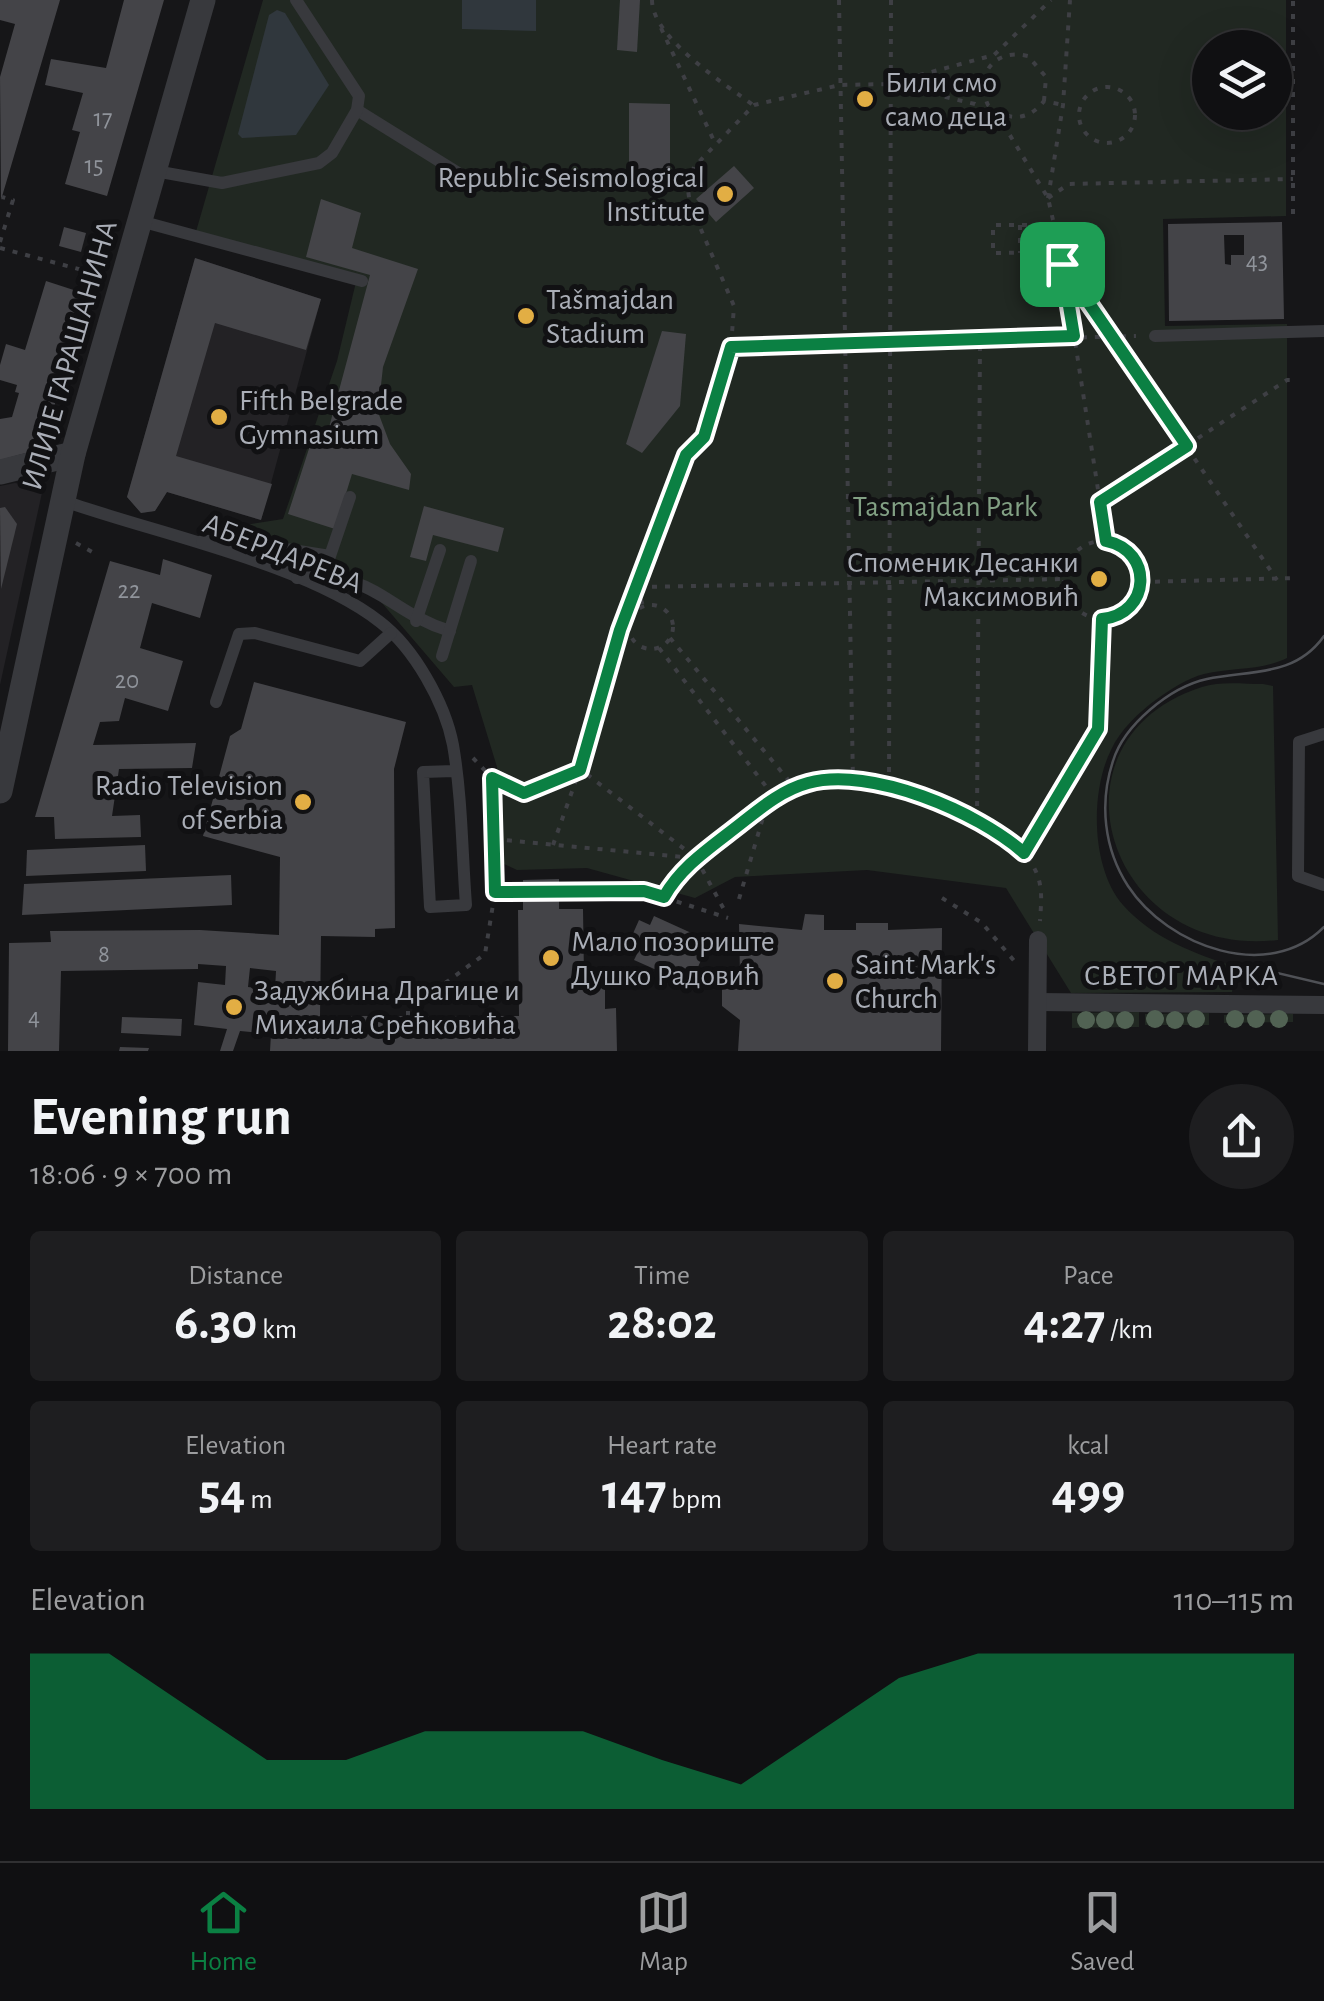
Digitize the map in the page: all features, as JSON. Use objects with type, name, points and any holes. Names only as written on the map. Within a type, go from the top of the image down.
[{"type":"street","name":"ИЛИЈЕ ГАРАШАНИНА","points":[[0,790],[72,454],[203,0]]},
{"type":"street","points":[[0,472],[72,454]]},
{"type":"street","points":[[1037,1051],[1038,940]]},
{"type":"street","name":"СВЕТОГ МАРКА","points":[[1038,1002],[1324,1005]]},
{"type":"lane","points":[[154,171],[222,183],[318,163],[332,153],[358,110],[359,96],[296,0]]},
{"type":"lane","points":[[358,110],[460,174]]},
{"type":"lane","points":[[140,221],[362,281]]},
{"type":"lane","points":[[1155,336],[1324,331]]},
{"type":"lane","points":[[188,541],[237,540],[330,556],[350,497]]},
{"type":"lane","name":"АБЕРДАРЕВА","points":[[61,500],[296,578],[360,609],[391,632],[426,681],[451,740],[454,771],[466,905],[430,907],[423,772],[454,771]]},
{"type":"lane","points":[[416,621],[440,550]]},
{"type":"lane","points":[[442,656],[471,561]]},
{"type":"lane","points":[[296,578],[323,575],[352,579],[384,594],[416,621],[450,631]]},
{"type":"lane","points":[[216,702],[239,634],[255,633],[360,661],[391,632]]},
{"type":"lane","points":[[1324,734],[1298,742],[1298,876],[1324,886]]},
{"type":"path","points":[[652,0],[714,142]]},
{"type":"path","points":[[839,0],[853,781]]},
{"type":"path","points":[[889,787],[886,584],[891,0]]},
{"type":"path","points":[[1052,0],[996,57],[982,87],[988,105],[1048,198],[1106,541]]},
{"type":"path","points":[[1048,198],[1063,105],[1070,0]]},
{"type":"path","points":[[1292,214],[1293,0]]},
{"type":"path","points":[[658,19],[684,51],[754,106]]},
{"type":"path","points":[[553,845],[636,587],[686,455],[704,437],[731,347],[731,292],[688,197],[694,167],[714,142],[754,106],[840,85],[890,84],[1018,54],[1036,62],[1046,77],[1044,101]]},
{"type":"path","points":[[890,84],[1019,118],[1044,101],[1063,105]]},
{"type":"path","points":[[1100,88],[1122,91],[1135,110],[1130,131],[1110,143],[1087,135],[1079,116],[1083,100],[1100,88]]},
{"type":"path","points":[[1062,113],[1079,116]]},
{"type":"path","points":[[1048,198],[1069,184],[1293,179]]},
{"type":"path","points":[[2,196],[12,200],[0,245],[86,271],[94,243],[131,254]]},
{"type":"path","points":[[1054,225],[993,225],[993,253],[1060,252]]},
{"type":"path","points":[[1020,225],[1020,253]]},
{"type":"path","points":[[1062,264],[1276,580]]},
{"type":"path","points":[[731,347],[1155,336]]},
{"type":"path","points":[[977,819],[980,341]]},
{"type":"path","points":[[1100,502],[1287,380],[1294,380]]},
{"type":"path","points":[[70,540],[94,553]]},
{"type":"path","points":[[1106,541],[1128,550],[1141,570],[1142,582],[1140,594],[1125,612],[1102,619],[1078,611],[1070,602],[1064,578],[1072,555],[1082,547],[1106,541]]},
{"type":"path","points":[[636,587],[1064,578]]},
{"type":"path","points":[[1142,582],[1296,578]]},
{"type":"path","points":[[636,587],[643,606]]},
{"type":"path","points":[[643,606],[665,610],[673,622],[670,638],[659,648],[645,649],[630,636],[631,616],[643,606]]},
{"type":"path","points":[[1024,853],[1098,729],[1102,619]]},
{"type":"path","points":[[670,638],[796,788]]},
{"type":"path","points":[[659,648],[775,798]]},
{"type":"path","points":[[451,740],[492,778],[524,793],[580,770]]},
{"type":"path","points":[[977,762],[987,762]]},
{"type":"path","points":[[478,893],[644,891],[728,918],[696,858],[580,770]]},
{"type":"path","points":[[408,1016],[408,1010],[485,954],[495,892],[492,778]]},
{"type":"path","points":[[664,897],[696,858],[775,798],[823,780],[853,781],[889,787],[977,819],[1024,853],[1040,886],[1038,940]]},
{"type":"path","points":[[739,900],[767,804]]},
{"type":"path","points":[[494,840],[696,858]]},
{"type":"path","points":[[942,898],[982,923],[998,940],[1038,1002]]},
{"type":"shaded area","points":[[462,0],[536,0],[536,31],[462,29]]},
{"type":"shaded area","points":[[277,10],[285,13],[329,85],[296,135],[242,138],[238,134],[269,15]]},
{"type":"shaded area","name":"Fifth Belgrade Gymnasium","points":[[195,258],[321,299],[261,520],[167,492],[155,511],[141,513],[127,497]]},
{"type":"shaded area","points":[[15,483],[43,488],[0,685],[0,486]]},
{"type":"green space","name":"Tasmajdan Park","points":[[263,0],[1286,0],[1286,30],[1192,30],[1192,130],[1286,130],[1286,216],[1163,219],[1165,326],[1287,324],[1287,658],[1198,676],[1150,704],[1111,750],[1097,808],[1105,871],[1123,905],[1161,936],[1236,967],[1232,992],[1071,993],[1006,888],[867,870],[735,877],[695,898],[587,868],[517,870],[504,864],[497,767],[472,685],[454,687],[370,589],[213,530],[283,519],[337,361],[356,282],[195,235]]},
{"type":"green space","points":[[1209,685],[1273,686],[1278,940],[1219,937],[1171,916],[1135,882],[1114,841],[1109,795],[1121,751],[1151,714]]},
{"type":"green space","points":[[1139,1012],[1139,1027],[1072,1028],[1072,1013]]},
{"type":"green space","points":[[1209,1013],[1209,1025],[1145,1025],[1145,1014]]},
{"type":"green space","points":[[1293,1014],[1293,1022],[1224,1023],[1224,1015]]},
{"type":"building","points":[[0,0],[60,0],[1,200],[0,77],[15,24],[0,20]]},
{"type":"building","points":[[124,0],[164,0],[107,196],[65,184],[80,132],[72,130],[83,93],[45,85],[51,59],[106,68]]},
{"type":"building","points":[[620,0],[640,0],[637,52],[617,50]]},
{"type":"building","points":[[629,103],[670,104],[670,182],[629,182]]},
{"type":"building","name":"Republic Seismological Institute","points":[[734,166],[754,188],[716,222],[696,199]]},
{"type":"building","points":[[321,199],[361,213],[352,248],[418,269],[383,367],[378,412],[390,444],[411,474],[409,490],[352,474],[335,529],[288,514],[315,430],[327,435],[370,275],[306,257]]},
{"type":"building","points":[[1282,222],[1284,319],[1169,321],[1168,224]],"holes":[[[1224,235],[1244,235],[1244,255],[1231,255],[1231,265],[1225,264]]]},
{"type":"building","points":[[64,227],[86,233],[81,252],[59,246]]},
{"type":"building","points":[[195,258],[321,299],[306,350],[215,323],[176,456],[272,484],[261,520],[167,492],[155,511],[141,513],[127,497]]},
{"type":"building","points":[[46,281],[86,294],[44,442],[37,450],[0,460],[0,419],[12,417],[19,393],[15,392],[17,385],[0,380],[0,365],[6,344],[25,350]]},
{"type":"building","points":[[662,331],[686,334],[680,406],[642,453],[626,444]]},
{"type":"building","points":[[424,506],[504,528],[498,552],[433,535],[426,561],[410,557]]},
{"type":"building","points":[[5,507],[17,524],[1,589],[0,508]]},
{"type":"building","points":[[163,559],[212,575],[200,618],[152,603],[140,648],[183,661],[168,711],[125,698],[119,721],[100,722],[93,745],[196,743],[192,768],[119,769],[112,816],[140,815],[141,837],[55,839],[54,817],[35,817],[110,561],[160,575]]},
{"type":"building","points":[[254,682],[406,722],[394,769],[395,928],[375,929],[375,937],[321,936],[320,1016],[519,1016],[518,910],[523,910],[523,880],[559,879],[559,909],[583,909],[584,977],[605,977],[605,1009],[616,1008],[617,1051],[270,1051],[271,1034],[240,1031],[233,1051],[220,1051],[227,1029],[194,1025],[198,982],[225,985],[226,966],[198,964],[198,969],[61,971],[59,1051],[8,1051],[9,943],[51,942],[50,931],[200,930],[279,935],[280,857],[203,836],[230,736],[241,729]],"holes":[[[250,968],[276,971],[275,990],[248,987]]]},
{"type":"building","points":[[145,845],[146,871],[26,876],[27,850]]},
{"type":"building","points":[[231,875],[232,905],[22,915],[24,884]]},
{"type":"building","name":"Saint Mark's Church","points":[[805,914],[824,915],[824,930],[856,930],[856,923],[888,923],[888,930],[942,928],[941,1051],[738,1051],[740,1020],[722,1006],[722,988],[740,975],[739,924],[802,930]]},
{"type":"building","points":[[654,916],[698,936],[694,944],[706,949],[694,976],[682,971],[679,980],[634,960],[638,952],[627,947],[639,920],[650,925]]},
{"type":"building","points":[[122,1017],[182,1019],[181,1036],[121,1033]]},
{"type":"building","points":[[120,1047],[149,1048],[119,1051]]},
{"type":"tram line","points":[[1324,636],[1300,659],[1286,665],[1193,683],[1150,710],[1119,747],[1109,777],[1105,809],[1109,841],[1128,886],[1146,908],[1193,941],[1248,955],[1276,953],[1301,944],[1324,927]]},
{"type":"tram line","points":[[1248,966],[1324,984]]},
{"type":"place","name":"Били смо само деца","points":[[865,99]]},
{"type":"place","name":"Republic Seismological Institute","points":[[725,194]]},
{"type":"place","name":"Tašmajdan Stadium","points":[[526,316]]},
{"type":"place","name":"Fifth Belgrade Gymnasium","points":[[219,417]]},
{"type":"place","name":"Споменик Десанки Максимовић","points":[[1099,579]]},
{"type":"place","name":"Radio Television of Serbia","points":[[303,802]]},
{"type":"place","name":"Мало позориште Душко Радовић","points":[[551,958]]},
{"type":"place","name":"Saint Mark's Church","points":[[835,981]]},
{"type":"place","name":"Задужбина Драгице и Михаила Срећковића","points":[[234,1007]]},
{"type":"route","points":[[1062,264],[1187,446],[1100,502],[1106,541],[1128,550],[1141,570],[1140,594],[1125,612],[1102,619],[1098,729],[1024,853],[977,819],[889,787],[823,780],[775,798],[696,858],[672,882],[664,897],[644,891],[495,892],[492,778],[524,793],[580,770],[620,630],[686,455],[704,437],[731,347],[1074,336],[1062,264]]}]
